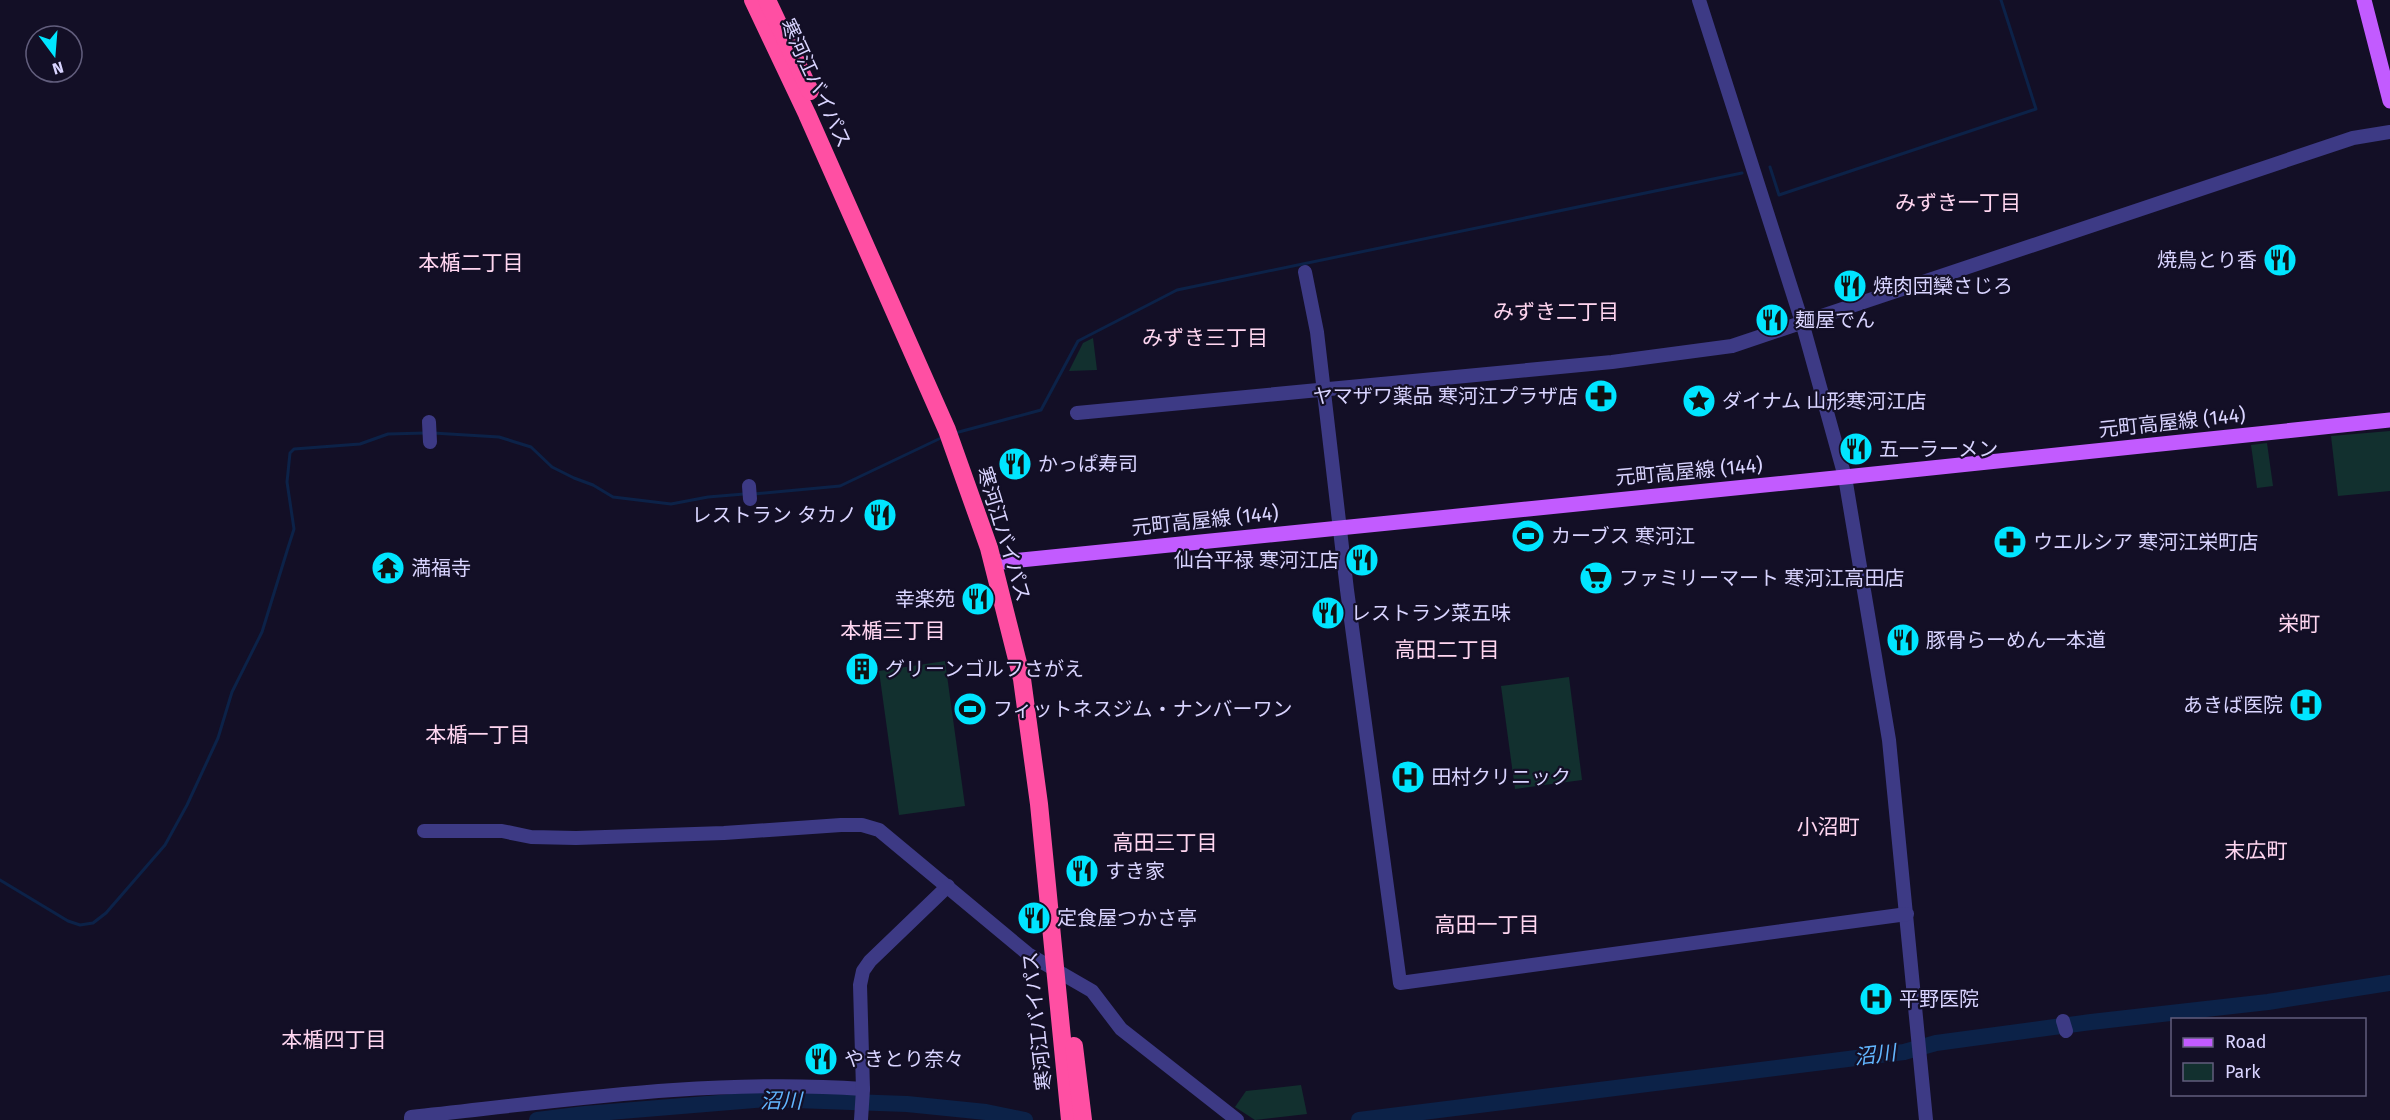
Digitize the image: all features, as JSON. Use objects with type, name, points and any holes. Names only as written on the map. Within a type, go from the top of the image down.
[{"type":"highway","name":"寒河江バイパス","points":[[753,0],[955,434]]},
{"type":"highway","name":"寒河江バイパス","points":[[767,0],[818,110],[955,434],[1032,676],[1075,1113]]},
{"type":"main road","points":[[2364,0],[2390,101]]},
{"type":"main road","name":"元町高屋線 (144)","points":[[997,562],[2390,420]]},
{"type":"street","points":[[1699,0],[1802,322],[1845,477],[1889,740],[1926,1120]]},
{"type":"street","points":[[1077,413],[1612,362],[1732,346],[2353,138],[2390,132]]},
{"type":"street","points":[[1305,272],[1317,332],[1369,760],[1400,983],[1907,914]]},
{"type":"street","points":[[429,422],[430,442]]},
{"type":"street","points":[[424,831],[502,831],[531,837],[576,838],[862,825],[879,830],[1028,954],[1092,991],[1121,1029],[1236,1120]]},
{"type":"street","points":[[862,1115],[860,985],[863,971],[870,961],[948,886]]},
{"type":"street","points":[[411,1120],[411,1118],[631,1094],[802,1084],[863,1089]]},
{"type":"green space","points":[[1093,338],[1097,370],[1069,371],[1083,343]]},
{"type":"green space","points":[[2390,431],[2390,491],[2338,496],[2331,436]]},
{"type":"green space","points":[[2267,443],[2273,486],[2257,488],[2251,445]]},
{"type":"green space","points":[[945,661],[965,806],[899,815],[879,671]]},
{"type":"green space","points":[[1569,677],[1582,780],[1515,789],[1501,686]]},
{"type":"green space","points":[[1301,1085],[1307,1114],[1255,1120],[1235,1107],[1246,1091]]},
{"type":"waterway","points":[[1770,167],[1779,195],[2036,109],[2001,0]]},
{"type":"waterway","points":[[955,433],[1041,410],[1078,341],[1177,290],[1742,173]]},
{"type":"waterway","points":[[0,880],[68,921],[80,925],[93,923],[106,913],[165,845],[187,805],[218,738],[232,692],[262,632],[294,529],[287,482],[290,453],[294,449],[360,444],[388,434],[426,433]]},
{"type":"waterway","points":[[433,433],[499,437],[531,447],[552,467],[593,485],[613,497],[671,504],[708,497],[744,494]]},
{"type":"waterway","points":[[754,494],[840,486],[943,437]]},
{"type":"waterway","name":"沼川","points":[[1359,1120],[1904,1052],[1936,1043],[2091,1022],[2268,1002],[2390,983]]},
{"type":"waterway","name":"沼川","points":[[537,1120],[768,1099],[907,1104],[986,1112],[1025,1120]]},
{"type":"place","name":"焼鳥とり香","points":[[2280,260]]},
{"type":"place","name":"焼肉団欒さじろ","points":[[1850,286]]},
{"type":"place","name":"麺屋でん","points":[[1772,320]]},
{"type":"place","name":"ヤマザワ薬品 寒河江プラザ店","points":[[1601,396]]},
{"type":"place","name":"ダイナム 山形寒河江店","points":[[1699,401]]},
{"type":"place","name":"五一ラーメン","points":[[1856,449]]},
{"type":"place","name":"かっぱ寿司","points":[[1015,464]]},
{"type":"place","name":"レストラン タカノ","points":[[880,515]]},
{"type":"place","name":"カーブス 寒河江","points":[[1528,536]]},
{"type":"place","name":"ウエルシア 寒河江栄町店","points":[[2010,542]]},
{"type":"place","name":"仙台平禄 寒河江店","points":[[1362,560]]},
{"type":"place","name":"満福寺","points":[[388,568]]},
{"type":"place","name":"ファミリーマート 寒河江高田店","points":[[1596,578]]},
{"type":"place","name":"幸楽苑","points":[[978,599]]},
{"type":"place","name":"レストラン菜五味","points":[[1328,613]]},
{"type":"place","name":"豚骨らーめん一本道","points":[[1903,640]]},
{"type":"place","name":"グリーンゴルフさがえ","points":[[862,669]]},
{"type":"place","name":"あきば医院","points":[[2306,705]]},
{"type":"place","name":"フィットネスジム・ナンバーワン","points":[[970,709]]},
{"type":"place","name":"田村クリニック","points":[[1408,777]]},
{"type":"place","name":"すき家","points":[[1082,871]]},
{"type":"place","name":"定食屋つかさ亭","points":[[1034,918]]},
{"type":"place","name":"平野医院","points":[[1876,999]]},
{"type":"place","name":"やきとり奈々","points":[[821,1059]]},
{"type":"district","name":"みずき一丁目","points":[[1958,203]]},
{"type":"district","name":"本楯二丁目","points":[[471,263]]},
{"type":"district","name":"みずき二丁目","points":[[1556,312]]},
{"type":"district","name":"みずき三丁目","points":[[1205,338]]},
{"type":"district","name":"栄町","points":[[2299,624]]},
{"type":"district","name":"本楯三丁目","points":[[893,631]]},
{"type":"district","name":"高田二丁目","points":[[1447,650]]},
{"type":"district","name":"本楯一丁目","points":[[478,735]]},
{"type":"district","name":"小沼町","points":[[1828,827]]},
{"type":"district","name":"高田三丁目","points":[[1165,843]]},
{"type":"district","name":"末広町","points":[[2256,851]]},
{"type":"district","name":"高田一丁目","points":[[1487,925]]},
{"type":"district","name":"本楯四丁目","points":[[334,1040]]}]
